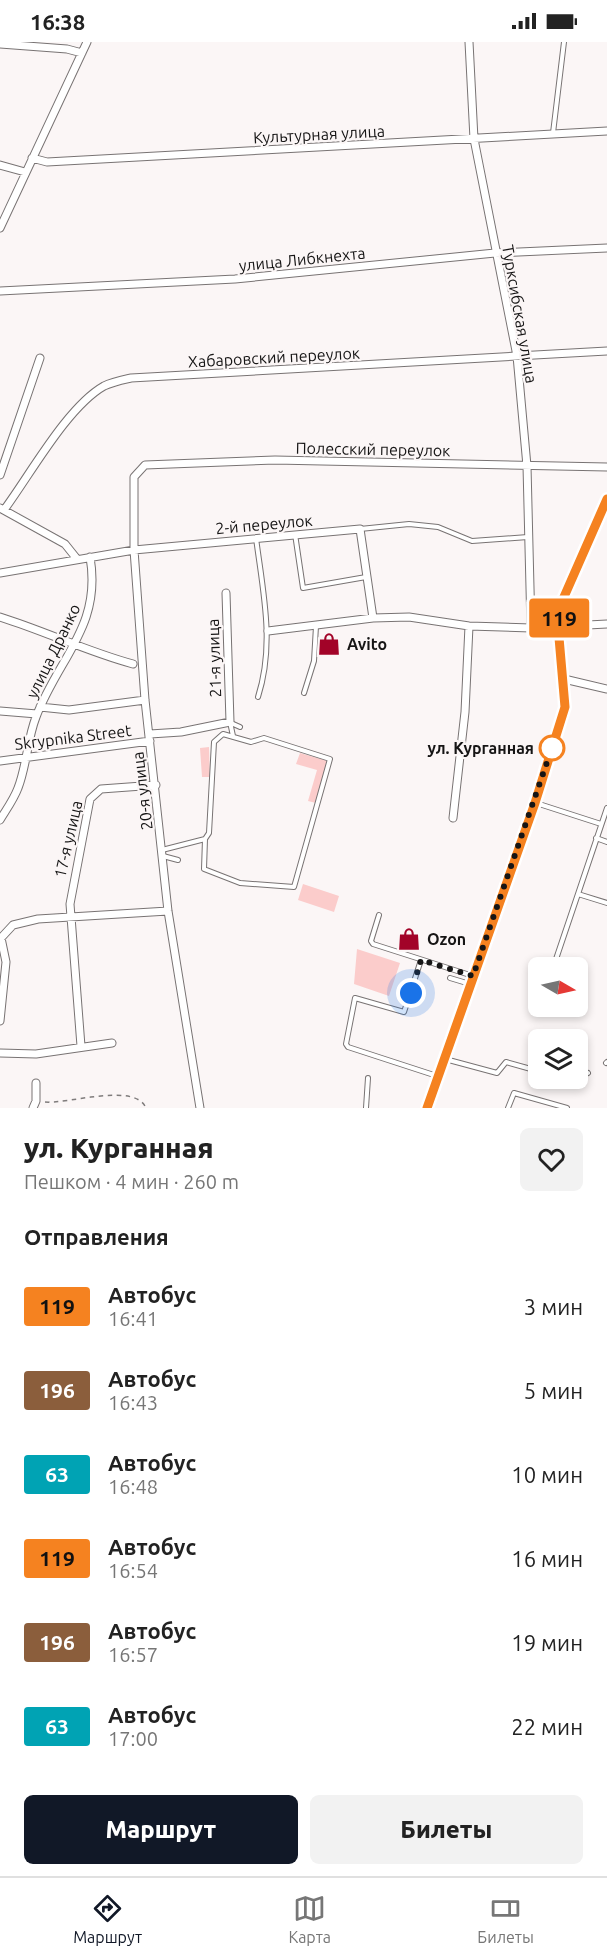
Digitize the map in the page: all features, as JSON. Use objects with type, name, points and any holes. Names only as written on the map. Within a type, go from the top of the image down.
[{"type":"main road","points":[[427,1108],[535,803],[565,707],[558,626],[564,594],[607,500]]},
{"type":"street","points":[[0,228],[87,42]]},
{"type":"street","name":"Турксибская улица","points":[[469,42],[474,139],[517,356],[527,466],[531,628]]},
{"type":"street","points":[[0,44],[67,49],[82,53]]},
{"type":"street","name":"Культурная улица","points":[[32,158],[47,162],[607,131]]},
{"type":"street","points":[[0,165],[25,172]]},
{"type":"street","name":"улица Либкнехта","points":[[0,291],[235,279],[495,254],[607,248]]},
{"type":"street","name":"Хабаровский переулок","points":[[2,509],[72,414],[92,394],[106,385],[131,378],[607,351]]},
{"type":"street","points":[[0,475],[40,358]]},
{"type":"street","name":"Полесский переулок","points":[[139,469],[154,464],[275,460],[607,467]]},
{"type":"street","name":"20-я улица","points":[[139,469],[134,477],[133,487],[134,550],[145,700],[168,911],[200,1108]]},
{"type":"street","points":[[2,509],[65,544],[77,559]]},
{"type":"street","points":[[360,529],[373,618]]},
{"type":"street","name":"2-й переулок","points":[[0,573],[134,550],[360,529]]},
{"type":"street","name":"улица Дранко","points":[[0,820],[18,790],[27,756],[29,735],[39,711],[53,678],[75,643],[91,604],[94,580],[90,557]]},
{"type":"street","name":"21-я улица","points":[[226,593],[230,722]]},
{"type":"street","points":[[0,617],[75,643],[99,655],[134,664]]},
{"type":"street","points":[[268,632],[373,618],[409,617],[469,626],[531,628],[607,624]]},
{"type":"street","points":[[453,818],[465,712],[469,626]]},
{"type":"street","points":[[564,679],[607,689]]},
{"type":"street","points":[[0,711],[69,710],[145,700]]},
{"type":"street","name":"Skrypnika Street","points":[[0,761],[150,738],[230,722]]},
{"type":"street","name":"17-я улица","points":[[81,1046],[71,890],[90,799],[101,789],[156,785]]},
{"type":"street","points":[[0,1021],[6,962],[0,938],[12,925],[38,920],[168,911]]},
{"type":"street","points":[[0,1053],[36,1054],[112,1043]]},
{"type":"street","points":[[35,1105],[36,1083]]},
{"type":"lane","points":[[553,134],[564,42]]},
{"type":"lane","name":"2-й переулок","points":[[360,529],[410,524],[438,527],[472,541],[529,537]]},
{"type":"lane","points":[[295,534],[303,588],[367,577]]},
{"type":"lane","points":[[256,537],[268,632],[267,658],[258,697]]},
{"type":"lane","points":[[304,693],[314,661],[316,625]]},
{"type":"lane","points":[[230,722],[240,727]]},
{"type":"lane","points":[[230,722],[233,737]]},
{"type":"lane","points":[[223,734],[251,742],[264,738],[330,759],[294,887],[240,883],[204,869],[205,839],[209,833],[214,742],[223,734]]},
{"type":"lane","points":[[535,803],[601,824]]},
{"type":"lane","points":[[557,957],[607,808]]},
{"type":"lane","points":[[596,838],[607,842]]},
{"type":"lane","points":[[162,853],[205,839]]},
{"type":"lane","points":[[162,853],[178,860]]},
{"type":"lane","points":[[578,894],[607,903]]},
{"type":"lane","points":[[379,915],[371,943],[472,980]]},
{"type":"lane","points":[[421,960],[404,1012],[355,998],[346,1044],[348,1047],[438,1076]]},
{"type":"lane","points":[[450,978],[472,980]]},
{"type":"lane","points":[[444,1059],[497,1073],[504,1062],[528,1068]]},
{"type":"lane","points":[[366,1108],[368,1078]]},
{"type":"lane","points":[[508,1108],[513,1093],[567,1108]]},
{"type":"path","points":[[35,1105],[107,1094],[133,1096],[143,1102],[146,1108]]},
{"type":"shaded area","points":[[209,747],[210,777],[202,777],[200,748]]},
{"type":"shaded area","points":[[300,753],[328,761],[316,803],[308,801],[317,770],[296,764]]},
{"type":"shaded area","points":[[303,884],[339,896],[334,912],[298,900]]},
{"type":"shaded area","points":[[357,949],[400,963],[389,996],[354,984]]},
{"type":"bus line","name":"119","points":[[427,1108],[535,803],[565,707],[566,695],[558,626],[560,606],[607,499]]},
{"type":"place","name":"Avito","points":[[329,644]]},
{"type":"place","name":"ул. Курганная","points":[[552,748]]},
{"type":"place","name":"Ozon","points":[[409,939]]},
{"type":"route","points":[[411,993],[421,960],[473,976],[535,803],[553,745],[552,748]]}]
